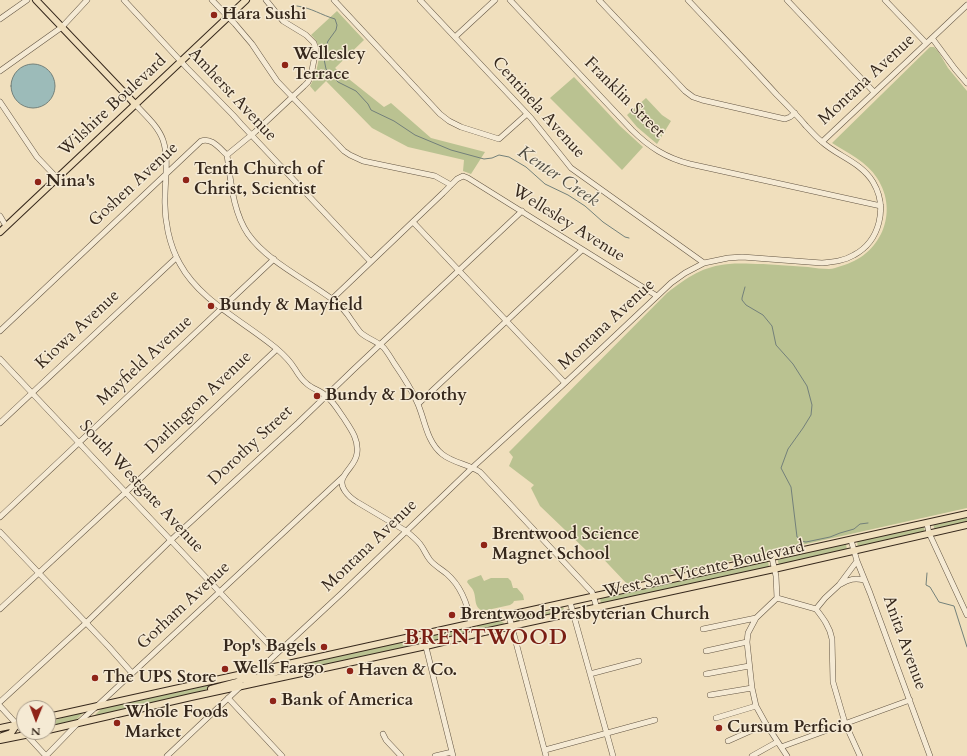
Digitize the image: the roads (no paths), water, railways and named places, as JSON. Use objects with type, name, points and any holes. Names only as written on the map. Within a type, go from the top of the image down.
[{"type":"main road","points":[[36,0],[135,104]]},
{"type":"main road","name":"Wilshire Boulevard","points":[[0,232],[246,0]]},
{"type":"main road","name":"West San Vicente Boulevard","points":[[56,715],[967,514]]},
{"type":"main road","name":"West San Vicente Boulevard","points":[[56,728],[967,525]]},
{"type":"main road","points":[[470,624],[474,628],[484,632]]},
{"type":"main road","points":[[460,638],[469,630],[470,624]]},
{"type":"main road","points":[[241,686],[254,678],[296,666],[308,660]]},
{"type":"main road","points":[[191,697],[244,679],[259,671]]},
{"type":"main road","points":[[56,719],[74,711]]},
{"type":"main road","points":[[0,728],[16,724]]},
{"type":"main road","points":[[0,737],[12,733],[16,726]]},
{"type":"main road","points":[[0,740],[16,736]]},
{"type":"street","points":[[0,19],[27,0]]},
{"type":"street","points":[[0,71],[62,27],[87,0]]},
{"type":"street","name":"Amherst Avenue","points":[[124,0],[370,261]]},
{"type":"street","points":[[212,0],[252,44],[277,81],[344,151],[355,158],[369,163],[435,176],[451,185],[332,299]]},
{"type":"street","points":[[266,0],[283,21],[308,37],[314,43],[316,50],[310,78],[304,86],[227,156],[237,211],[243,225],[262,250],[332,299],[344,310],[360,333],[384,348],[413,393],[429,436],[438,450],[448,458],[473,467],[480,472],[590,590],[597,608]]},
{"type":"street","points":[[334,0],[440,114],[449,121],[461,127],[499,139],[527,114]]},
{"type":"street","name":"Centinela Avenue","points":[[420,0],[527,114],[570,168],[704,263]]},
{"type":"street","points":[[455,37],[495,0]]},
{"type":"street","name":"Franklin Street","points":[[510,0],[632,130],[652,148],[666,156],[681,162],[881,206]]},
{"type":"street","points":[[599,0],[685,91],[693,97],[785,119],[795,113]]},
{"type":"street","points":[[688,0],[822,142]]},
{"type":"street","points":[[788,0],[874,92]]},
{"type":"street","points":[[885,0],[926,43]]},
{"type":"street","name":"Montana Avenue","points":[[166,756],[342,593],[473,467],[565,384],[657,296],[685,273],[704,263],[728,258],[742,257],[822,263],[843,260],[862,249],[875,234],[879,223],[881,206],[879,195],[874,183],[865,172],[822,142],[967,5]]},
{"type":"street","points":[[932,38],[955,69],[967,82]]},
{"type":"street","points":[[0,102],[37,157],[57,178]]},
{"type":"street","points":[[135,104],[154,125],[163,140],[166,158],[164,199],[169,235],[176,258],[184,272],[193,283],[222,308],[277,349],[290,362],[311,388],[326,396]]},
{"type":"street","name":"Goshen Avenue","points":[[0,330],[201,141],[211,141],[227,156]]},
{"type":"street","name":"Wellesley Avenue","points":[[451,185],[463,176],[468,178],[657,296]]},
{"type":"street","name":"Dorothy Street","points":[[0,702],[86,623],[171,540],[522,211]]},
{"type":"street","points":[[0,216],[6,226]]},
{"type":"street","points":[[412,222],[565,384]]},
{"type":"street","points":[[418,404],[582,250]]},
{"type":"street","name":"Kiowa Avenue","points":[[0,423],[176,258]]},
{"type":"street","name":"Mayfield Avenue","points":[[0,517],[274,259]]},
{"type":"street","name":"Darlington Avenue","points":[[0,609],[277,349]]},
{"type":"street","name":"South Westgate Avenue","points":[[0,358],[277,653]]},
{"type":"street","name":"Gorham Avenue","points":[[46,756],[78,723],[343,477],[356,460],[357,444],[353,434],[333,403],[326,396]]},
{"type":"street","points":[[343,477],[342,485],[345,492],[350,497],[413,536],[432,562],[453,579],[459,587],[466,605],[470,624]]},
{"type":"street","points":[[927,524],[929,533],[967,615]]},
{"type":"street","points":[[0,532],[132,673]]},
{"type":"street","name":"Anita Avenue","points":[[851,540],[856,562],[870,593],[930,756]]},
{"type":"street","points":[[772,558],[776,576],[777,598],[756,618],[748,633],[747,642],[752,688],[756,706],[787,756]]},
{"type":"street","points":[[816,609],[839,585],[856,562]]},
{"type":"street","points":[[839,585],[856,578],[864,580]]},
{"type":"street","points":[[777,598],[816,609],[831,633],[833,648],[833,682],[845,723],[860,756]]},
{"type":"street","points":[[570,602],[613,756]]},
{"type":"street","points":[[509,616],[546,753],[606,733],[655,720]]},
{"type":"street","points":[[703,628],[756,618]]},
{"type":"street","points":[[423,635],[452,754],[435,756]]},
{"type":"street","points":[[706,651],[747,642]]},
{"type":"street","points":[[590,674],[639,661]]},
{"type":"street","points":[[706,674],[749,666]]},
{"type":"street","points":[[710,695],[752,688]]},
{"type":"street","points":[[228,698],[282,756]]},
{"type":"street","points":[[752,756],[779,744],[910,700]]},
{"type":"street","points":[[0,706],[16,723]]},
{"type":"street","points":[[716,718],[756,706]]},
{"type":"street","points":[[728,741],[766,724]]},
{"type":"street","points":[[383,734],[386,740],[401,756]]},
{"type":"street","points":[[32,740],[46,756]]},
{"type":"water","points":[[29,64],[37,64],[49,70],[55,82],[55,90],[49,102],[37,108],[29,108],[17,102],[11,90],[11,82],[17,70]]},
{"type":"waterway","name":"Kenter Creek","points":[[297,6],[307,8],[335,19],[337,25],[336,30],[328,41],[323,54],[326,69],[338,82],[356,91],[368,104],[371,110],[394,121],[415,135],[451,150],[484,159],[499,155],[509,157],[526,167],[545,184],[568,195],[585,206],[603,222],[625,237],[629,238]]},
{"type":"waterway","name":"Kenter Creek","points":[[745,287],[742,300],[746,305],[763,315],[772,326],[776,345],[793,364],[807,386],[812,405],[811,415],[788,449],[781,468],[791,487],[797,537],[800,541],[806,542],[830,537],[854,529],[860,524],[868,523]]},
{"type":"waterway","name":"Kenter Creek","points":[[927,573],[926,585],[930,587],[939,602],[954,606],[967,647]]},
{"type":"place","name":"Hara Sushi","points":[[214,15]]},
{"type":"place","name":"Wellesley Terrace","points":[[285,65]]},
{"type":"place","name":"Tenth Church of Christ, Scientist","points":[[186,180]]},
{"type":"place","name":"Nina's","points":[[38,182]]},
{"type":"place","name":"Bundy & Mayfield","points":[[211,306]]},
{"type":"place","name":"Bundy & Dorothy","points":[[317,396]]},
{"type":"place","name":"Brentwood Science Magnet School","points":[[484,545]]},
{"type":"place","name":"Brentwood Presbyterian Church","points":[[452,615]]},
{"type":"place","name":"Pop's Bagels","points":[[324,647]]},
{"type":"place","name":"Wells Fargo","points":[[225,669]]},
{"type":"place","name":"Haven & Co.","points":[[350,671]]},
{"type":"place","name":"The UPS Store","points":[[95,678]]},
{"type":"place","name":"Bank of America","points":[[273,701]]},
{"type":"place","name":"Whole Foods Market","points":[[117,723]]},
{"type":"place","name":"Cursum Perficio","points":[[719,728]]},
{"type":"district","name":"BRENTWOOD","points":[[486,639]]}]
